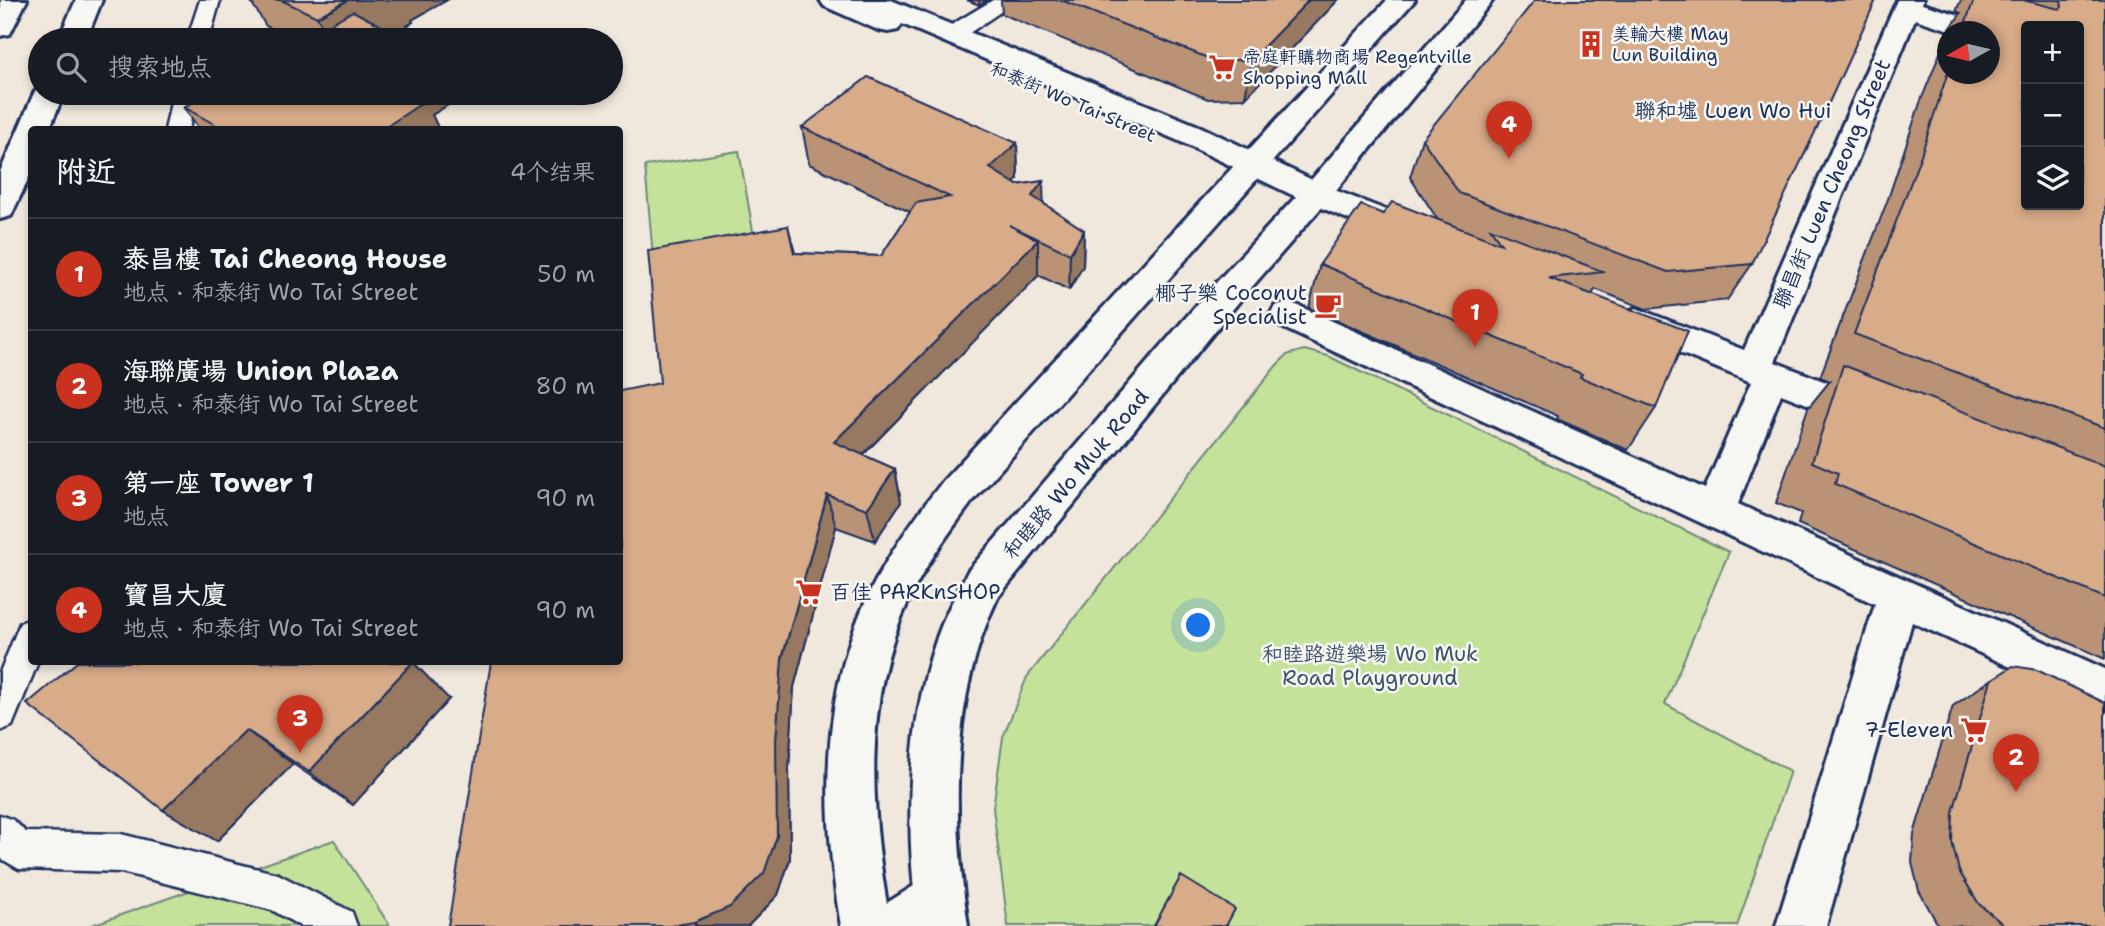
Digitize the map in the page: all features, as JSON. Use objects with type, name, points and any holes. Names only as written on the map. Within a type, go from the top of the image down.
[{"type":"street","points":[[0,28],[14,0]]},
{"type":"street","points":[[77,28],[89,0]]},
{"type":"street","name":"和泰街 Wo Tai Street","points":[[833,0],[1439,243]]},
{"type":"street","name":"和泰街 Wo Tai Street","points":[[868,0],[951,34],[1249,169]]},
{"type":"street","points":[[866,926],[860,897],[853,803],[852,742],[860,676],[882,612],[928,530],[957,492],[1402,0]]},
{"type":"street","name":"和睦路 Wo Muk Road","points":[[941,913],[935,869],[937,733],[947,678],[965,620],[984,584],[1225,295],[1316,194],[1480,0]]},
{"type":"street","points":[[1908,4],[1958,21]]},
{"type":"street","name":"聯昌街 Luen Cheong Street","points":[[1715,513],[1759,379],[1908,4]]},
{"type":"street","points":[[35,126],[44,105]]},
{"type":"street","points":[[0,208],[28,144]]},
{"type":"street","points":[[1607,309],[1759,379],[1902,427]]},
{"type":"street","points":[[1287,315],[2105,690]]},
{"type":"street","points":[[1801,926],[1898,597]]},
{"type":"street","points":[[897,926],[941,913]]},
{"type":"lane","points":[[951,34],[1008,0]]},
{"type":"lane","points":[[203,28],[213,3]]},
{"type":"lane","points":[[178,126],[182,105]]},
{"type":"lane","points":[[0,715],[28,643]]},
{"type":"lane","points":[[0,833],[19,850],[121,853],[278,892],[338,926]]},
{"type":"green space","points":[[739,151],[758,260],[655,279],[645,166]]},
{"type":"green space","name":"和睦路遊樂場 Wo Muk Road Playground","points":[[1304,350],[1328,356],[1729,552],[1665,704],[1790,771],[1737,926],[1008,926],[993,808],[1003,737],[1027,677],[1276,366],[1287,355]]},
{"type":"green space","points":[[334,840],[390,926],[89,926]]},
{"type":"building","points":[[281,0],[348,0],[317,17]]},
{"type":"building","points":[[1061,0],[1309,0],[1251,60],[1213,60]]},
{"type":"building","points":[[1535,0],[1876,0],[1752,264],[1668,272],[1459,193],[1422,139]]},
{"type":"building","points":[[1974,0],[2023,0],[2059,9],[2062,7],[2061,0],[2105,0],[2105,428],[1854,334],[1921,155],[1944,84],[2000,84],[2000,21],[1966,21]]},
{"type":"building","points":[[353,11],[385,28],[323,28]]},
{"type":"building","points":[[868,77],[1017,143],[990,168],[1017,185],[1043,181],[1032,196],[1084,230],[1070,254],[1009,225],[1038,240],[834,442],[895,469],[867,509],[827,495],[782,659],[776,741],[777,836],[764,873],[730,907],[694,922],[671,926],[448,926],[491,665],[623,665],[623,390],[660,383],[648,251],[788,226],[794,253],[881,256],[916,203],[950,197],[802,127]]},
{"type":"building","points":[[419,105],[387,126],[217,126],[184,107]]},
{"type":"building","points":[[1392,202],[1501,244],[1490,228],[1604,272],[1549,278],[1688,331],[1656,408],[1580,377],[1582,374],[1320,264],[1361,205],[1383,214]]},
{"type":"building","points":[[1843,365],[2105,466],[2105,598],[1835,484],[1838,473],[1812,462]]},
{"type":"building","points":[[73,665],[410,665],[309,772],[246,730],[163,810],[27,704]]},
{"type":"building","points":[[2013,666],[2037,670],[2105,703],[2105,926],[2005,926],[1979,904],[1959,871],[1952,842],[1953,812],[1991,680]]},
{"type":"building","points":[[1181,876],[1235,909],[1226,926],[1154,926]]},
{"type":"place","name":"美輪大樓 May Lun Building","points":[[1591,44]]},
{"type":"place","name":"帝庭軒購物商場 Regentville Shopping Mall","points":[[1222,67]]},
{"type":"place","name":"寶昌大廈","points":[[1509,159]]},
{"type":"place","name":"椰子樂 Coconut Specialist","points":[[1328,305]]},
{"type":"place","name":"泰昌樓 Tai Cheong House","points":[[1475,347]]},
{"type":"place","name":"百佳 PARKnSHOP","points":[[809,592]]},
{"type":"place","name":"7-Eleven","points":[[1974,730]]},
{"type":"place","name":"第一座 Tower 1","points":[[300,753]]},
{"type":"place","name":"海聯廣場 Union Plaza","points":[[2016,792]]},
{"type":"district","name":"聯和墟 Luen Wo Hui","points":[[1733,111]]}]
